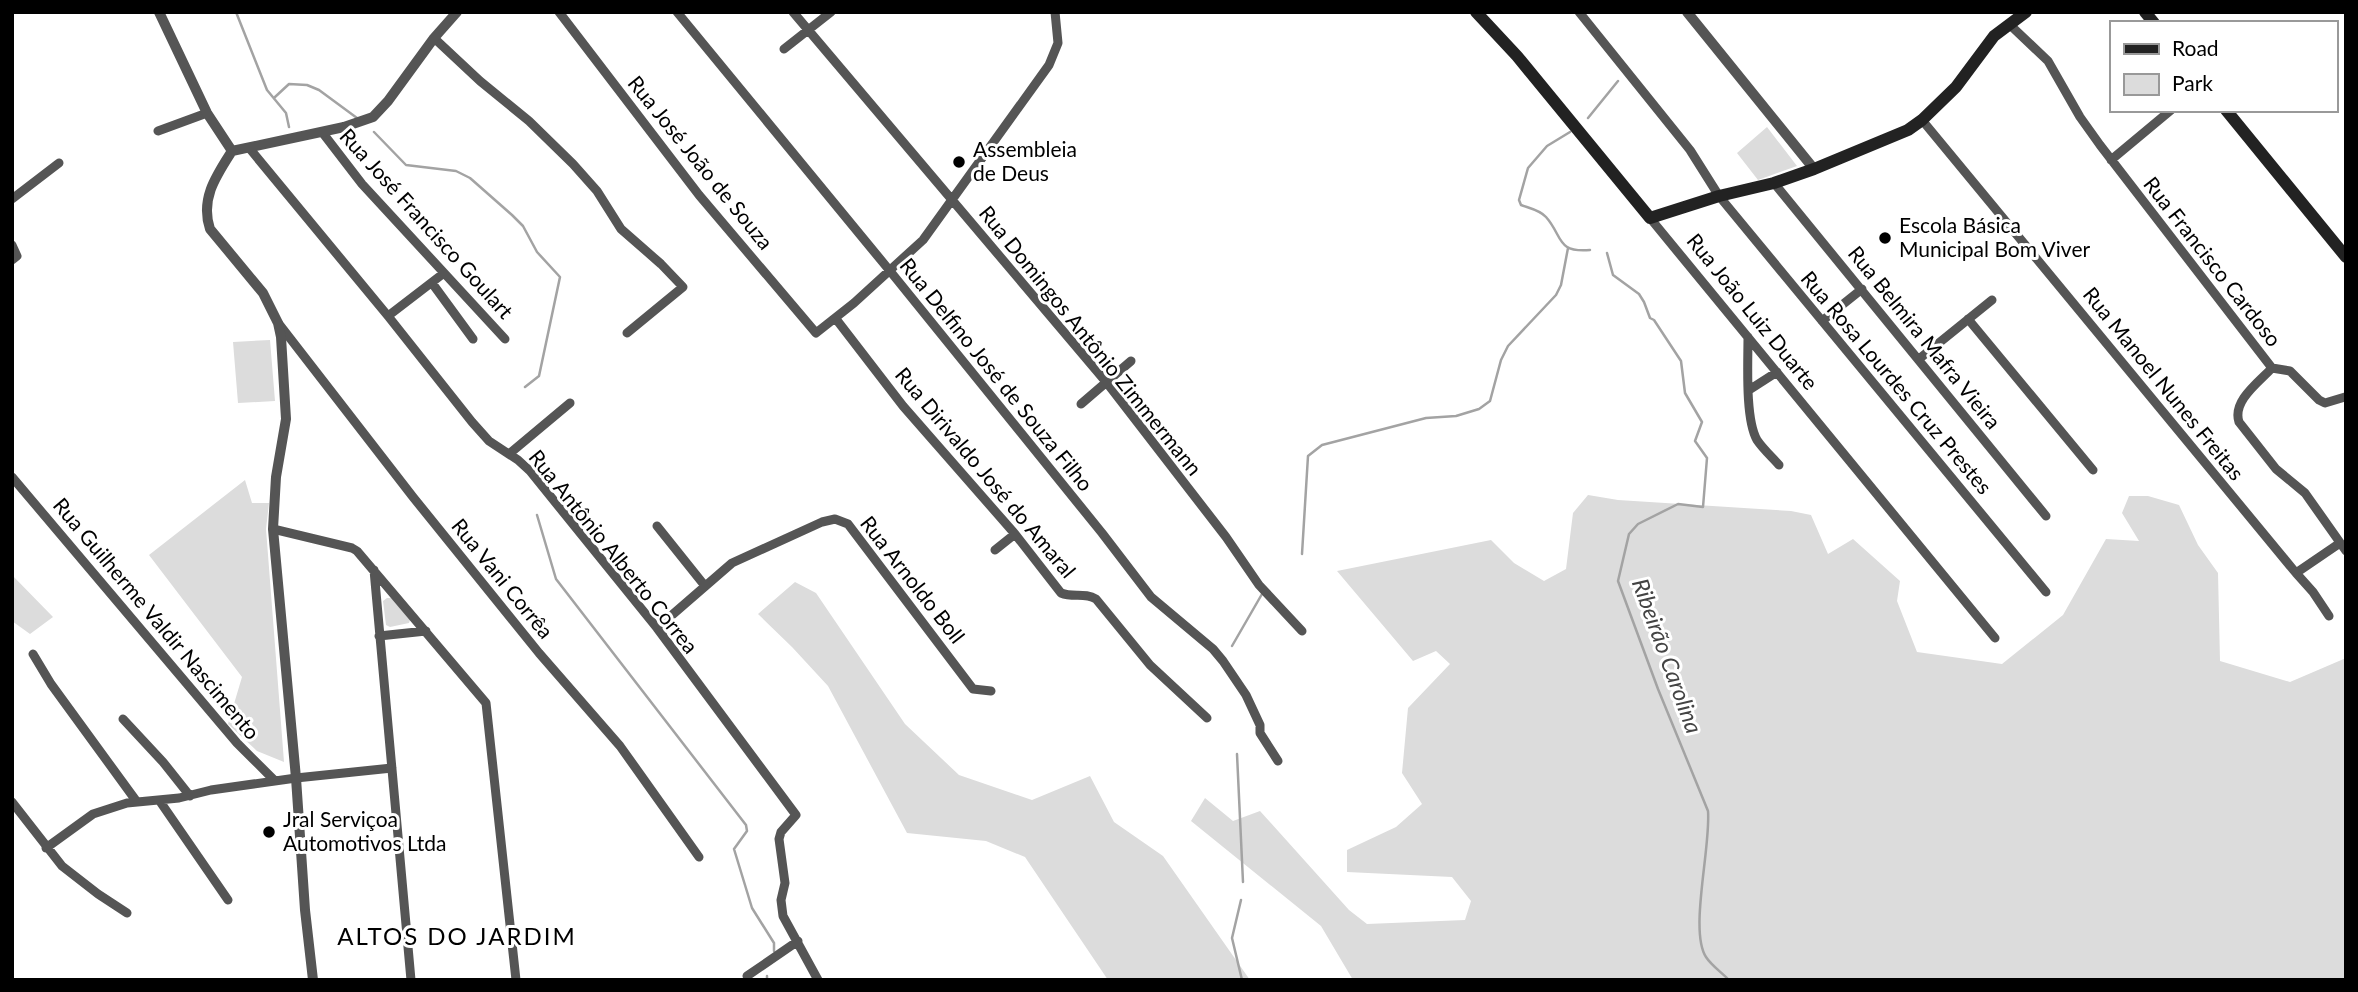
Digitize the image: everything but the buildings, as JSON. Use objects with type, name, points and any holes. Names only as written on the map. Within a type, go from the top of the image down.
[{"type":"main road","name":"Rua João Luiz Duarte","points":[[1476,12],[1517,55],[1650,218]]},
{"type":"main road","points":[[1650,218],[1719,196],[1774,183],[1900,134],[1923,120],[1956,86],[1989,41],[2026,12]]},
{"type":"main road","points":[[2228,112],[2346,257]]},
{"type":"street","points":[[159,12],[207,113],[232,151]]},
{"type":"street","points":[[313,980],[299,847],[296,778],[273,530],[276,477],[287,408],[278,323],[256,282],[210,229],[206,217],[210,189],[218,170],[232,151],[354,125],[373,117],[457,12]]},
{"type":"street","name":"Rua José João de Souza","points":[[559,12],[699,195],[816,333],[835,318]]},
{"type":"street","name":"Rua Delfino José de Souza Filho","points":[[677,12],[890,271],[1151,597],[1223,660],[1246,695],[1260,725],[1260,733],[1278,761]]},
{"type":"street","name":"Rua Domingos Antônio Zimmermann","points":[[793,12],[1107,383],[1226,537],[1259,585],[1302,631]]},
{"type":"street","points":[[784,49],[831,12]]},
{"type":"street","points":[[835,318],[929,233],[1049,65],[1058,43],[1055,12]]},
{"type":"street","name":"Rua Rosa Lourdes Cruz Prestes","points":[[1579,12],[1690,150],[1719,196],[2046,592]]},
{"type":"street","points":[[1688,12],[1814,169]]},
{"type":"street","name":"Rua Francisco Cardoso","points":[[2009,24],[2048,61],[2080,117],[2110,160],[2272,368],[2238,405],[2238,422],[2276,468],[2305,493],[2343,547]]},
{"type":"street","points":[[434,38],[564,155],[597,191],[621,229],[683,287],[627,332]]},
{"type":"street","points":[[2110,160],[2169,112]]},
{"type":"street","points":[[159,131],[207,113]]},
{"type":"street","name":"Rua Manoel Nunes Freitas","points":[[1923,120],[2314,592],[2329,616]]},
{"type":"street","name":"Rua José Francisco Goulart","points":[[321,132],[362,184],[505,339]]},
{"type":"street","name":"Rua Antônio Alberto Correa","points":[[250,149],[477,428],[493,444],[530,471],[657,628],[796,815],[781,832],[779,849],[785,883],[781,909],[818,980]]},
{"type":"street","points":[[12,199],[59,163]]},
{"type":"street","name":"Rua Belmira Mafra Vieira","points":[[1774,183],[2046,516]]},
{"type":"street","name":"Rua João Luiz Duarte","points":[[1650,218],[1995,638]]},
{"type":"street","points":[[12,260],[17,256],[14,247]]},
{"type":"street","points":[[388,316],[444,273]]},
{"type":"street","points":[[432,283],[473,339]]},
{"type":"street","points":[[1822,321],[1862,289]]},
{"type":"street","points":[[1919,359],[1992,300]]},
{"type":"street","name":"Rua Dirivaldo José do Amaral","points":[[835,318],[900,401],[1061,593],[1088,595],[1096,599],[1150,665],[1207,718]]},
{"type":"street","points":[[1968,319],[2093,470]]},
{"type":"street","name":"Rua Vani Corrêa","points":[[278,323],[413,497],[539,653],[620,747],[699,857]]},
{"type":"street","points":[[1748,337],[1749,390],[1754,432],[1757,440],[1779,465]]},
{"type":"street","points":[[1081,404],[1131,360]]},
{"type":"street","points":[[2272,368],[2290,371],[2319,400],[2325,402],[2345,397]]},
{"type":"street","points":[[1749,390],[1777,372]]},
{"type":"street","points":[[509,454],[570,403]]},
{"type":"street","name":"Rua Guilherme Valdir Nascimento","points":[[12,477],[237,743],[275,780]]},
{"type":"street","name":"Rua Arnoldo Boll","points":[[657,628],[733,563],[829,520],[842,521],[848,524],[974,689],[991,691]]},
{"type":"street","points":[[657,526],[705,586]]},
{"type":"street","points":[[273,530],[352,548],[373,569],[486,703],[516,980]]},
{"type":"street","points":[[995,550],[1014,534]]},
{"type":"street","points":[[2296,573],[2343,547]]},
{"type":"street","points":[[373,569],[411,980]]},
{"type":"street","points":[[379,636],[426,631]]},
{"type":"street","points":[[33,654],[51,684],[137,802]]},
{"type":"street","points":[[123,719],[190,796]]},
{"type":"street","points":[[46,848],[93,814],[137,802],[190,796],[275,780],[392,768]]},
{"type":"street","points":[[159,800],[228,900]]},
{"type":"street","points":[[12,802],[46,848],[69,873],[127,913]]},
{"type":"street","points":[[747,976],[798,941]]},
{"type":"green space","points":[[1767,127],[1797,166],[1758,180],[1737,153]]},
{"type":"green space","points":[[270,340],[275,401],[238,403],[233,342]]},
{"type":"green space","points":[[245,480],[252,503],[269,503],[266,529],[284,762],[257,751],[228,724],[242,677],[149,555]]},
{"type":"green space","points":[[1588,495],[1618,500],[1791,511],[1811,515],[1828,554],[1853,539],[1900,581],[1897,601],[1917,652],[2002,664],[2063,615],[2106,539],[2139,541],[2122,513],[2129,496],[2148,496],[2179,505],[2198,545],[2218,573],[2220,661],[2290,682],[2346,658],[2346,980],[1353,980],[1321,926],[1191,821],[1205,798],[1233,821],[1260,811],[1349,910],[1367,924],[1465,920],[1471,901],[1452,877],[1347,872],[1347,850],[1396,827],[1422,804],[1402,773],[1408,708],[1450,664],[1436,651],[1413,661],[1337,571],[1491,540],[1514,563],[1544,581],[1566,569],[1573,513]]},
{"type":"green space","points":[[12,575],[53,617],[30,634],[12,621]]},
{"type":"green space","points":[[795,582],[816,593],[905,724],[959,775],[1032,800],[1090,776],[1114,822],[1163,856],[1250,980],[1108,980],[1025,857],[986,841],[907,833],[828,686],[758,614]]},
{"type":"green space","points":[[391,598],[410,620],[409,623],[390,627],[386,625],[383,601]]},
{"type":"waterway","points":[[236,12],[267,90],[286,113],[289,127]]},
{"type":"waterway","name":"Ribeirão Carolina","points":[[1588,118],[1618,81]]},
{"type":"waterway","points":[[275,97],[289,84],[307,85],[319,90],[357,118]]},
{"type":"waterway","points":[[374,132],[406,165],[456,171],[470,178],[523,226],[537,252],[560,277],[539,376],[525,387]]},
{"type":"waterway","name":"Ribeirão Carolina","points":[[1570,132],[1547,146],[1528,168],[1519,200],[1521,205],[1546,217],[1566,246],[1571,249],[1590,250]]},
{"type":"waterway","points":[[1302,554],[1308,456],[1322,445],[1426,418],[1456,416],[1479,409],[1490,401],[1501,360],[1508,346],[1556,295],[1561,285],[1568,248]]},
{"type":"waterway","name":"Ribeirão Carolina","points":[[1607,253],[1613,275],[1639,294],[1650,318],[1681,361],[1685,393],[1702,422],[1695,441],[1707,458],[1703,507],[1678,504],[1638,524],[1629,534],[1618,581],[1658,689],[1708,811],[1700,909],[1701,945],[1708,960],[1729,980]]},
{"type":"waterway","points":[[537,515],[556,579],[746,825],[747,831],[734,849],[752,908],[774,943],[774,951]]},
{"type":"waterway","points":[[1232,646],[1262,594]]},
{"type":"waterway","points":[[1237,754],[1243,882]]},
{"type":"waterway","points":[[1241,900],[1232,938],[1242,980]]},
{"type":"place","name":"Assembleia de Deus","points":[[959,162]]},
{"type":"place","name":"Escola Básica Municipal Bom Viver","points":[[1885,238]]},
{"type":"place","name":"Jral Serviçoa Automotivos Ltda","points":[[269,832]]},
{"type":"district","name":"ALTOS DO JARDIM","points":[[457,937]]}]
